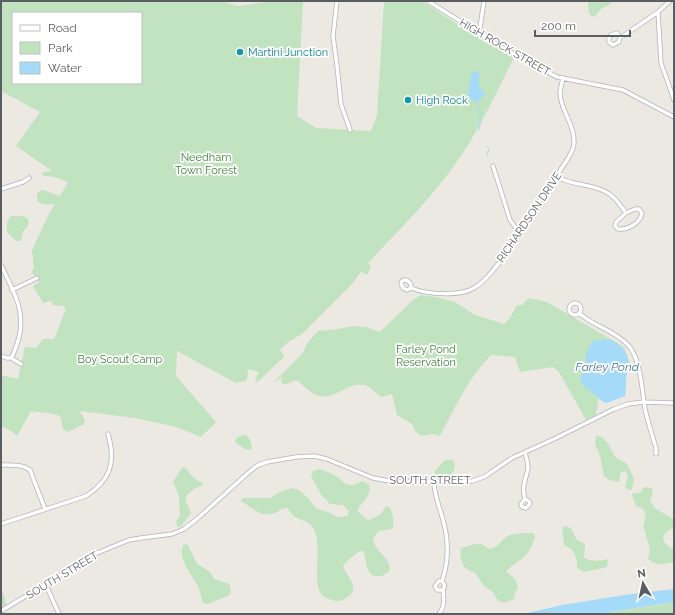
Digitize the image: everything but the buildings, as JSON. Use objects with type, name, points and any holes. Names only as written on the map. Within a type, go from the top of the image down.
[{"type":"street","points":[[337,1],[333,36],[341,104],[350,130]]},
{"type":"street","name":"HIGH ROCK STREET","points":[[428,1],[479,34],[530,63],[563,78],[623,90],[674,117]]},
{"type":"street","points":[[479,34],[484,1]]},
{"type":"street","points":[[620,37],[658,12],[670,1]]},
{"type":"street","points":[[658,12],[661,63],[674,100]]},
{"type":"street","name":"RICHARDSON DRIVE","points":[[411,288],[453,294],[462,293],[473,288],[484,280],[493,270],[567,160],[574,144],[572,128],[561,101],[560,93],[563,78]]},
{"type":"street","points":[[493,166],[510,220],[519,232]]},
{"type":"street","points":[[556,176],[568,182],[605,191],[626,213]]},
{"type":"street","points":[[1,189],[23,182],[29,178]]},
{"type":"street","points":[[638,209],[642,214],[640,219],[635,224],[626,228],[618,229],[615,226],[616,222],[626,213],[638,209]]},
{"type":"street","points":[[1,265],[19,306],[22,321],[18,340],[11,358]]},
{"type":"street","points":[[12,290],[37,278]]},
{"type":"street","points":[[579,313],[618,336],[632,350],[642,384],[647,418],[656,448],[656,454]]},
{"type":"street","points":[[1,356],[11,358],[21,364]]},
{"type":"street","name":"SOUTH STREET","points":[[1,612],[86,559],[113,546],[135,539],[172,534],[184,530],[248,473],[258,465],[267,462],[296,457],[314,456],[327,459],[382,480],[395,482],[472,481],[480,479],[512,458],[559,437],[614,409],[628,404],[644,402],[674,403]]},
{"type":"street","points":[[1,524],[86,496],[98,487],[104,481],[112,459],[112,448],[108,434]]},
{"type":"street","points":[[525,452],[528,465],[523,488],[525,499]]},
{"type":"street","points":[[1,465],[21,466],[30,470],[45,509]]},
{"type":"street","points":[[434,482],[447,535],[448,555],[442,581],[444,584],[444,604],[443,609],[439,614]]},
{"type":"street","points":[[442,581],[439,581],[434,586],[437,590],[443,590]]},
{"type":"street","points":[[46,585],[59,614]]},
{"type":"green space","name":"Needham Town Forest","points":[[1,1],[221,1],[238,6],[273,1],[303,1],[297,116],[316,128],[371,131],[377,115],[384,1],[422,1],[474,35],[514,58],[486,114],[462,154],[443,180],[368,263],[371,266],[368,274],[364,274],[361,271],[353,283],[302,334],[288,342],[280,350],[284,357],[260,380],[256,382],[255,380],[259,372],[248,369],[247,380],[236,383],[177,351],[176,376],[216,422],[201,437],[176,427],[135,418],[80,411],[85,421],[84,424],[68,432],[65,431],[63,427],[60,416],[31,411],[17,436],[1,426],[1,375],[18,379],[25,347],[36,348],[43,339],[54,339],[66,309],[63,306],[53,305],[51,301],[43,303],[33,286],[39,282],[36,276],[31,272],[34,268],[32,250],[55,204],[39,203],[37,201],[37,195],[39,191],[43,190],[60,196],[68,182],[54,177],[41,175],[44,172],[52,171],[16,146],[40,112],[1,91]]},
{"type":"green space","points":[[588,1],[612,1],[609,5],[601,9],[595,16],[592,17],[589,13]]},
{"type":"green space","points":[[11,216],[23,216],[28,219],[28,226],[23,231],[21,241],[16,241],[7,232],[7,222]]},
{"type":"green space","name":"Farley Pond Reservation","points":[[421,295],[455,302],[473,314],[504,324],[510,318],[517,305],[522,305],[529,298],[547,302],[624,347],[630,363],[625,365],[599,394],[596,415],[586,420],[559,372],[553,367],[520,372],[515,357],[491,355],[475,374],[440,436],[433,434],[422,436],[418,434],[414,430],[412,424],[397,415],[392,394],[382,397],[371,388],[358,384],[332,395],[319,396],[309,391],[296,380],[284,385],[281,382],[282,377],[274,382],[302,354],[308,342],[318,331],[353,326],[366,327],[380,332],[413,300]]},
{"type":"green space","points":[[243,435],[250,439],[252,448],[250,450],[245,449],[236,443],[235,440]]},
{"type":"green space","points":[[596,436],[602,437],[609,445],[615,457],[626,463],[634,479],[632,489],[629,490],[625,487],[627,477],[625,471],[621,472],[619,482],[609,480],[604,476],[600,456],[595,444]]},
{"type":"green space","points":[[445,460],[453,460],[455,468],[448,476],[436,478],[435,471]]},
{"type":"green space","points":[[184,467],[194,478],[204,484],[194,489],[186,496],[186,501],[191,513],[179,527],[177,526],[176,521],[180,516],[179,496],[173,482],[181,469]]},
{"type":"green space","points":[[319,469],[333,474],[349,485],[363,481],[369,485],[370,488],[368,495],[357,510],[365,518],[369,520],[381,514],[386,506],[390,508],[393,518],[392,529],[379,531],[373,538],[376,547],[387,561],[390,570],[381,576],[372,575],[367,568],[363,551],[358,552],[343,566],[352,583],[353,591],[346,598],[339,601],[334,601],[323,596],[319,591],[316,535],[311,525],[295,517],[287,508],[275,513],[265,514],[257,512],[241,501],[243,498],[270,498],[282,491],[292,488],[299,490],[317,509],[328,512],[337,517],[348,516],[349,511],[343,505],[330,504],[322,496],[311,476],[313,471]]},
{"type":"green space","points":[[643,488],[652,488],[653,491],[650,501],[655,508],[674,520],[674,527],[664,535],[663,540],[669,547],[674,549],[674,562],[657,564],[648,559],[650,549],[643,526],[646,517],[643,509],[636,506],[632,495],[634,493],[640,493]]},
{"type":"green space","points":[[565,526],[571,528],[577,540],[585,544],[584,558],[596,561],[608,559],[607,567],[584,572],[577,568],[575,554],[571,549],[564,545],[562,528]]},
{"type":"green space","points":[[533,533],[535,537],[530,550],[524,557],[506,571],[515,579],[518,587],[514,599],[504,603],[498,601],[493,592],[484,586],[475,573],[466,569],[463,564],[460,553],[461,548],[482,544],[490,549],[496,546],[507,536]]},
{"type":"green space","points":[[184,544],[188,545],[197,564],[209,571],[214,579],[229,584],[231,589],[230,595],[208,604],[202,602],[198,586],[183,559],[182,549]]},
{"type":"green space","points":[[1,589],[5,598],[6,607],[1,612]]},
{"type":"green space","points":[[674,602],[674,614],[597,614]]},
{"type":"water","points":[[474,71],[479,72],[479,87],[485,93],[479,101],[474,101],[468,95],[471,74]]},
{"type":"water","name":"Farley Pond","points":[[605,339],[619,345],[625,352],[629,362],[625,396],[607,403],[603,402],[582,384],[580,378],[586,365],[586,354],[593,341]]},
{"type":"water","points":[[674,589],[674,602],[597,614],[523,614],[562,605]]},
{"type":"waterway","points":[[477,101],[480,109],[479,130]]},
{"type":"waterway","points":[[486,146],[489,149],[487,156]]},
{"type":"place","name":"Martini Junction","points":[[240,52]]},
{"type":"place","name":"High Rock","points":[[408,100]]},
{"type":"park label","name":"Boy Scout Camp","points":[[120,359]]}]
